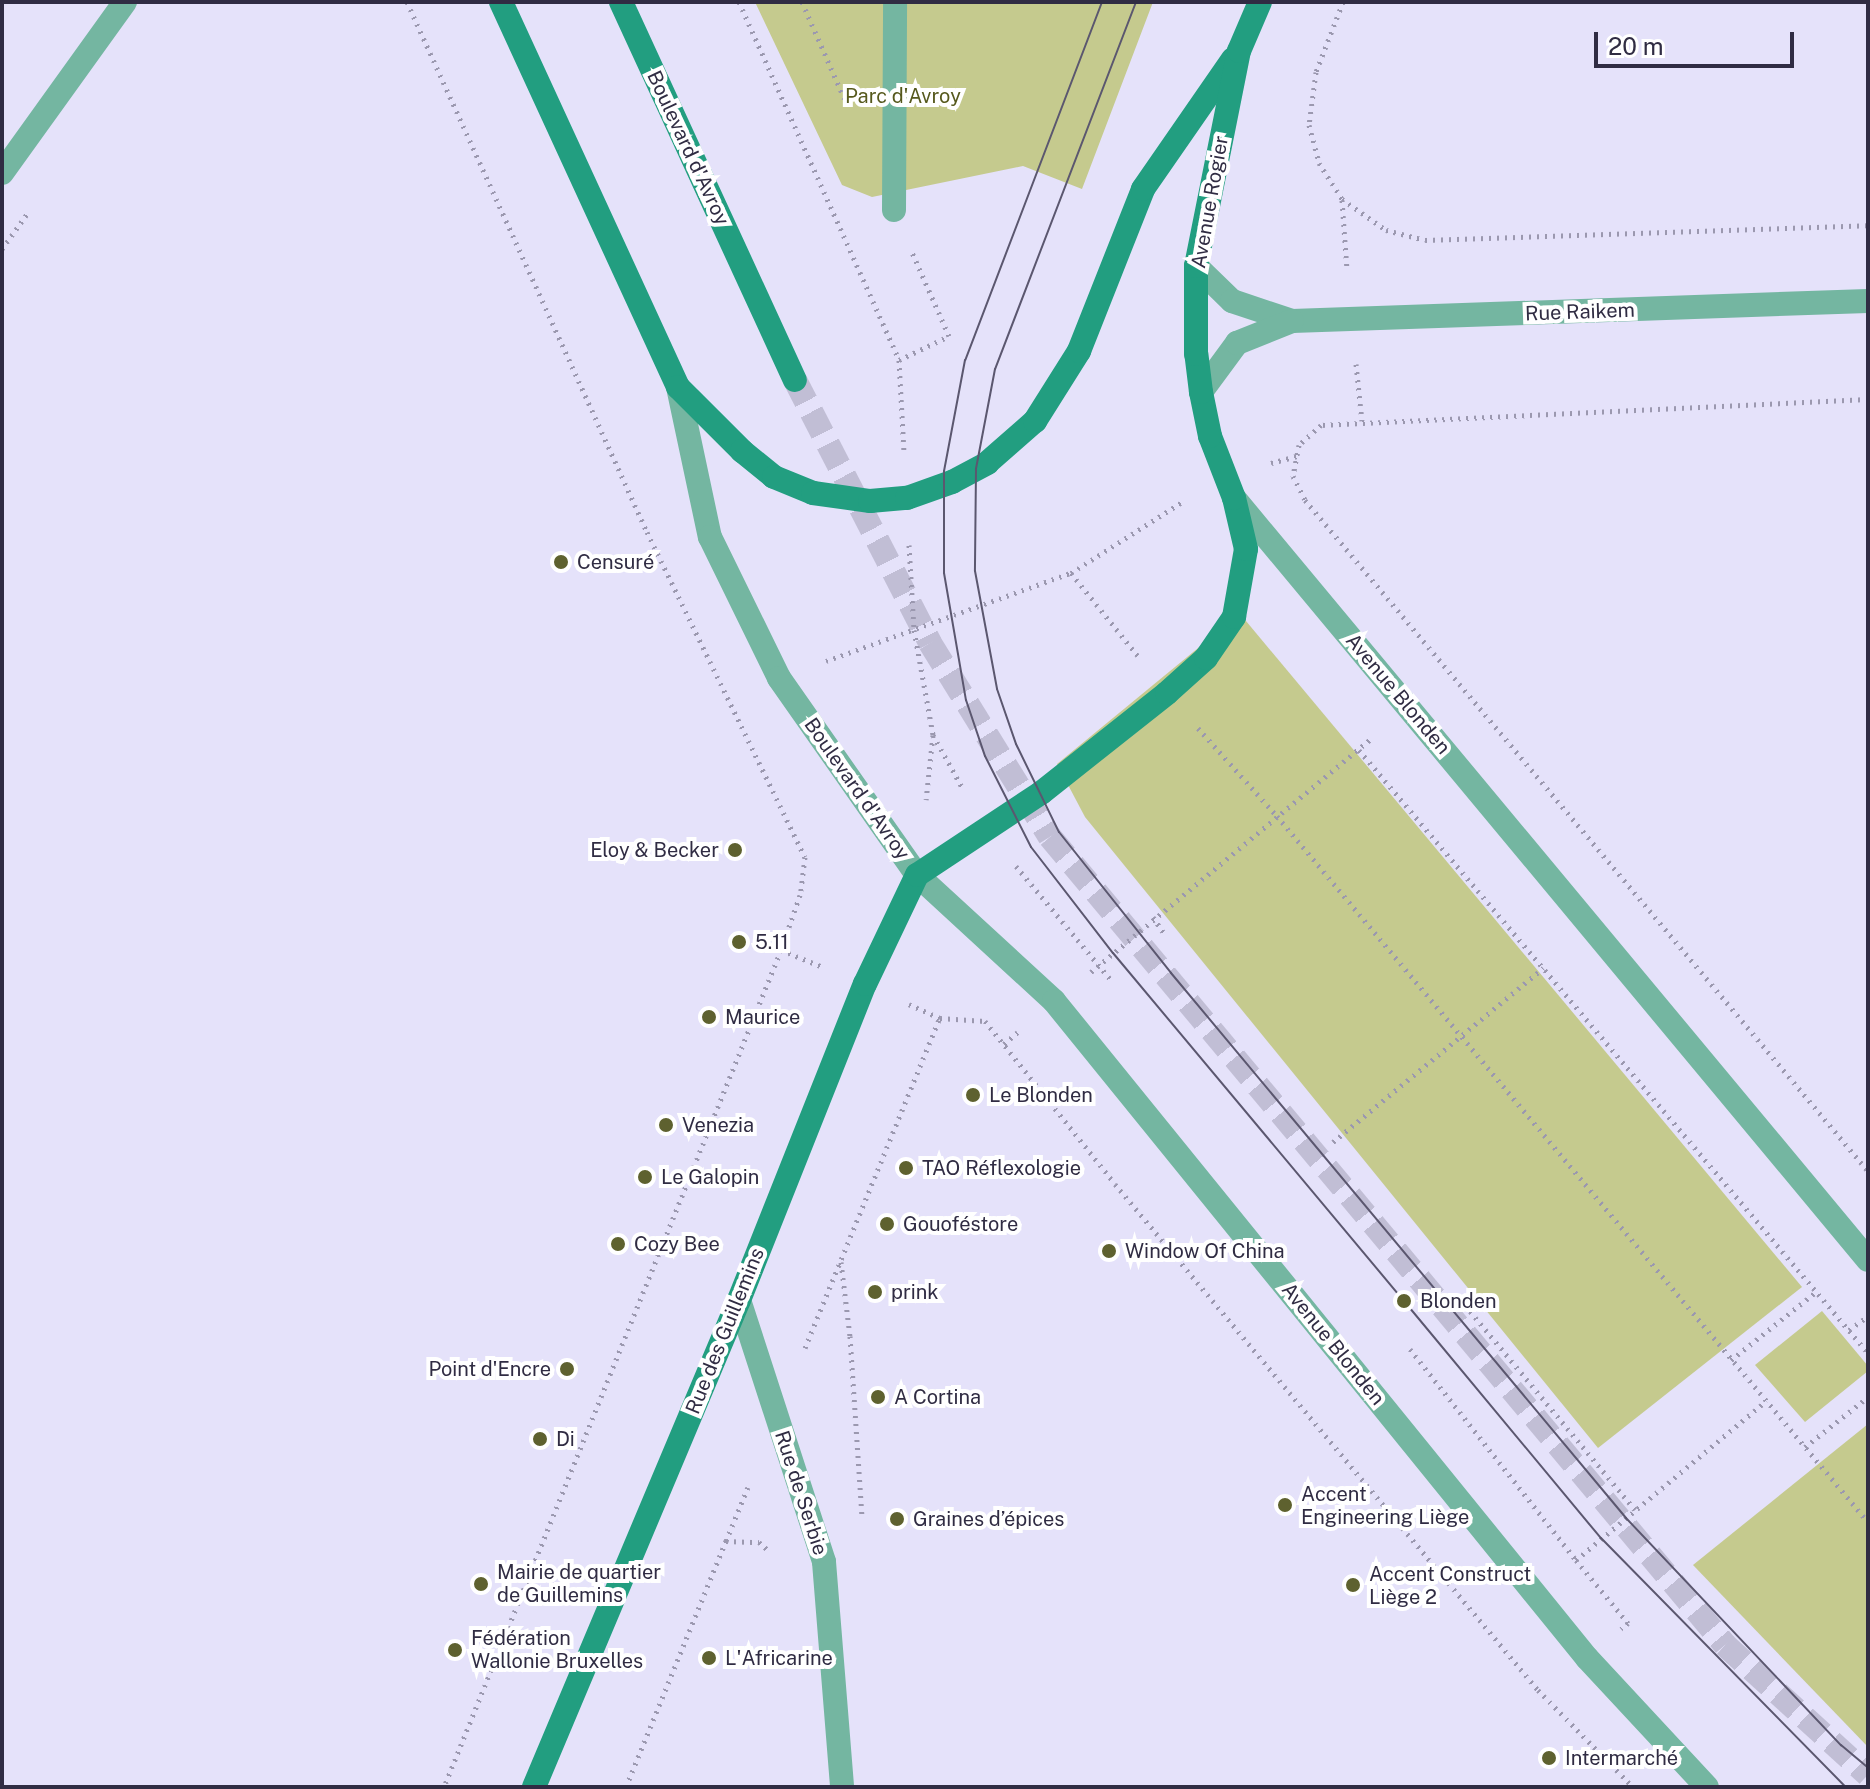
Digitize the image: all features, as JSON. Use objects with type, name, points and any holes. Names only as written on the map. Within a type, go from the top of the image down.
[{"type":"street","points":[[2,173],[125,2]]},
{"type":"street","points":[[501,2],[678,387],[774,477],[813,493],[870,501],[907,498],[952,482],[987,463],[1035,421],[1079,351],[1143,189],[1239,51]]},
{"type":"street","name":"Boulevard d'Avroy","points":[[621,2],[795,380]]},
{"type":"street","points":[[894,210],[895,2]]},
{"type":"street","name":"Avenue Rogier","points":[[1234,498],[1223,476],[1201,392],[1196,354],[1196,266],[1239,51],[1260,2]]},
{"type":"street","name":"Rue Raikem","points":[[1196,266],[1232,301],[1292,321]]},
{"type":"street","name":"Rue Raikem","points":[[1201,392],[1237,343],[1292,321],[1868,301]]},
{"type":"street","name":"Boulevard d'Avroy","points":[[678,387],[710,537],[779,678],[917,875],[1041,793],[1206,658],[1234,617],[1246,549],[1234,498]]},
{"type":"street","name":"Avenue Blonden","points":[[1234,498],[1868,1260]]},
{"type":"street","name":"Avenue Blonden","points":[[917,875],[1054,1001],[1587,1658],[1707,1787]]},
{"type":"street","name":"Rue des Guillemins","points":[[534,1787],[739,1300],[865,984],[917,875]]},
{"type":"street","name":"Rue de Serbie","points":[[739,1300],[824,1562],[842,1787]]},
{"type":"path","points":[[407,2],[647,532],[805,857],[800,895],[781,950],[444,1787]]},
{"type":"path","points":[[739,2],[899,360]]},
{"type":"path","points":[[1343,2],[1316,72],[1309,125],[1319,163],[1342,199],[1386,230],[1425,240],[1868,225]]},
{"type":"path","points":[[1868,399],[1321,425],[1299,445],[1293,476],[1305,500],[1868,1171]]},
{"type":"path","points":[[779,678],[1071,573],[1223,476]]},
{"type":"path","points":[[1071,573],[1167,693],[1277,816],[1868,1522]]},
{"type":"path","points":[[914,630],[933,735]]},
{"type":"path","points":[[1054,1001],[1409,708]]},
{"type":"path","points":[[1359,750],[1868,1353]]},
{"type":"path","points":[[1153,917],[1165,935]]},
{"type":"path","points":[[781,950],[940,1018],[985,1021],[1125,1196],[1538,1690],[1633,1787]]},
{"type":"path","points":[[1098,966],[1110,979]]},
{"type":"path","points":[[1333,1142],[1543,968]]},
{"type":"path","points":[[626,1787],[940,1018]]},
{"type":"path","points":[[1731,1360],[1817,1291]]},
{"type":"path","points":[[1465,1305],[1635,1510]]},
{"type":"path","points":[[1849,1330],[1868,1316]]},
{"type":"path","points":[[1410,1349],[1576,1560],[1766,1401]]},
{"type":"path","points":[[1805,1447],[1868,1397]]},
{"type":"path","points":[[726,1541],[759,1542],[779,1559]]},
{"type":"green space","name":"Parc d'Avroy","points":[[755,2],[1153,2],[1082,189],[1023,166],[872,197],[842,185]]},
{"type":"green space","points":[[1237,616],[1246,621],[1802,1287],[1598,1448],[1085,817],[1057,764]]},
{"type":"green space","points":[[1822,1311],[1868,1366],[1868,1371],[1805,1422],[1755,1365]]},
{"type":"green space","points":[[1868,1424],[1868,1747],[1693,1565]]},
{"type":"tunnel","points":[[795,380],[930,643],[1050,837],[1725,1645],[1868,1775]]},
{"type":"tram line","points":[[1102,2],[965,360],[944,471],[944,573],[966,700],[985,756],[1031,847],[1113,953],[1601,1538],[1846,1787]]},
{"type":"tram line","points":[[1136,2],[995,369],[976,469],[975,571],[997,689],[1016,744],[1059,832],[1171,973],[1626,1518],[1841,1745],[1868,1768]]},
{"type":"place","name":"Censuré","points":[[561,562]]},
{"type":"place","name":"Eloy & Becker","points":[[735,850]]},
{"type":"place","name":"5.11","points":[[739,942]]},
{"type":"place","name":"Maurice","points":[[709,1017]]},
{"type":"place","name":"Le Blonden","points":[[973,1095]]},
{"type":"place","name":"Venezia","points":[[666,1125]]},
{"type":"place","name":"TAO Réflexologie","points":[[906,1168]]},
{"type":"place","name":"Le Galopin","points":[[645,1177]]},
{"type":"place","name":"Gouoféstore","points":[[887,1224]]},
{"type":"place","name":"Cozy Bee","points":[[618,1244]]},
{"type":"place","name":"Window Of China","points":[[1109,1251]]},
{"type":"place","name":"prink","points":[[875,1292]]},
{"type":"place","name":"Blonden","points":[[1404,1301]]},
{"type":"place","name":"Point d'Encre","points":[[567,1369]]},
{"type":"place","name":"A Cortina","points":[[878,1397]]},
{"type":"place","name":"Di","points":[[540,1439]]},
{"type":"place","name":"Accent Engineering Liège","points":[[1285,1505]]},
{"type":"place","name":"Graines d’épices","points":[[897,1519]]},
{"type":"place","name":"Mairie de quartier de Guillemins","points":[[481,1584]]},
{"type":"place","name":"Accent Construct Liège 2","points":[[1353,1585]]},
{"type":"place","name":"Fédération Wallonie Bruxelles","points":[[455,1650]]},
{"type":"place","name":"L'Africarine","points":[[709,1658]]},
{"type":"place","name":"Intermarché","points":[[1549,1758]]}]
